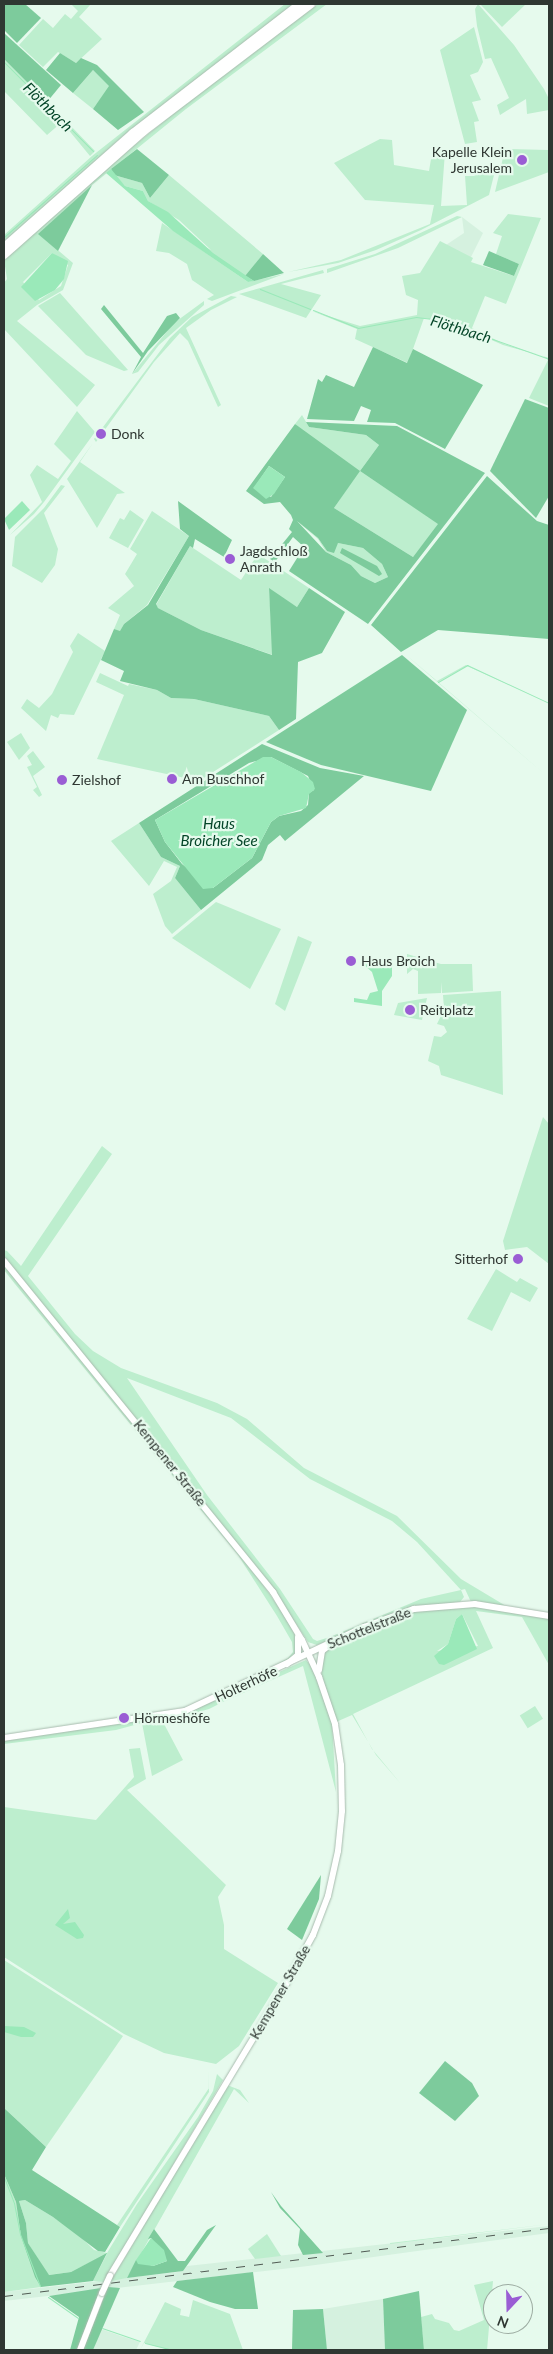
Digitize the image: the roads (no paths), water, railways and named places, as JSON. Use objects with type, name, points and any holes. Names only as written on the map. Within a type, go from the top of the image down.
[{"type":"highway","points":[[4,247],[96,168],[300,4]]},
{"type":"highway","points":[[107,159],[311,4]]},
{"type":"highway","points":[[4,255],[96,168]]},
{"type":"main road","name":"Kempener Straße","points":[[4,1261],[249,1560],[294,1626],[319,1676],[336,1732],[343,1789],[340,1842],[325,1905],[288,1981],[110,2276],[80,2350]]},
{"type":"main road","name":"Schottelstraße","points":[[309,1653],[394,1615],[438,1605],[488,1606],[549,1616]]},
{"type":"main road","points":[[287,1664],[300,1649],[294,1626]]},
{"type":"main road","name":"Kempener Straße","points":[[319,1676],[321,1653],[336,1640]]},
{"type":"main road","name":"Holterhöfe","points":[[4,1738],[175,1714],[309,1653]]},
{"type":"water","points":[[111,169],[125,186],[143,191],[148,201],[168,212],[213,253],[254,281],[248,282],[173,231],[106,173]]},
{"type":"water","points":[[52,253],[68,261],[64,279],[55,290],[35,301],[21,287]]},
{"type":"water","points":[[269,466],[285,477],[274,494],[266,499],[253,488]]},
{"type":"water","points":[[22,501],[30,510],[9,530],[4,519]]},
{"type":"water","name":"Haus Broicher See","points":[[263,757],[271,757],[301,772],[313,782],[315,789],[309,794],[306,808],[279,816],[271,822],[252,858],[213,888],[203,889],[165,842],[155,820]]},
{"type":"water","points":[[363,960],[381,967],[392,967],[392,976],[382,991],[382,1006],[354,1002],[354,998],[367,1000],[370,993],[378,991],[372,972],[363,964]]},
{"type":"water","points":[[462,1614],[477,1649],[444,1665],[439,1664],[434,1656],[448,1644],[456,1619]]},
{"type":"water","points":[[68,1909],[70,1918],[63,1924],[75,1922],[84,1935],[83,1938],[77,1939],[55,1925]]},
{"type":"water","points":[[4,2026],[24,2027],[36,2033],[33,2037],[21,2037],[4,2032]]},
{"type":"water","points":[[151,2238],[164,2250],[167,2261],[153,2266],[138,2264],[136,2260]]},
{"type":"waterway","name":"Flöthbach","points":[[4,62],[93,151]]},
{"type":"waterway","points":[[4,237],[97,155]]},
{"type":"waterway","name":"Flöthbach","points":[[260,289],[310,309]]},
{"type":"waterway","name":"Flöthbach","points":[[313,310],[358,328],[416,317],[439,320],[549,359]]},
{"type":"waterway","points":[[438,682],[467,665],[549,703]]},
{"type":"waterway","points":[[4,2177],[14,2203],[20,2234],[40,2286]]},
{"type":"waterway","points":[[48,2297],[78,2318]]},
{"type":"waterway","points":[[102,2328],[140,2341]]},
{"type":"waterway","points":[[145,2343],[174,2350]]},
{"type":"railway","points":[[4,2296],[549,2228]]},
{"type":"place","name":"Kapelle Klein Jerusalem","points":[[522,160]]},
{"type":"place","name":"Donk","points":[[101,434]]},
{"type":"place","name":"Jagdschloß Anrath","points":[[230,559]]},
{"type":"place","name":"Am Buschhof","points":[[172,779]]},
{"type":"place","name":"Zielshof","points":[[62,780]]},
{"type":"place","name":"Haus Broich","points":[[351,961]]},
{"type":"place","name":"Reitplatz","points":[[410,1010]]},
{"type":"place","name":"Sitterhof","points":[[518,1259]]},
{"type":"place","name":"Hörmeshöfe","points":[[124,1718]]}]
